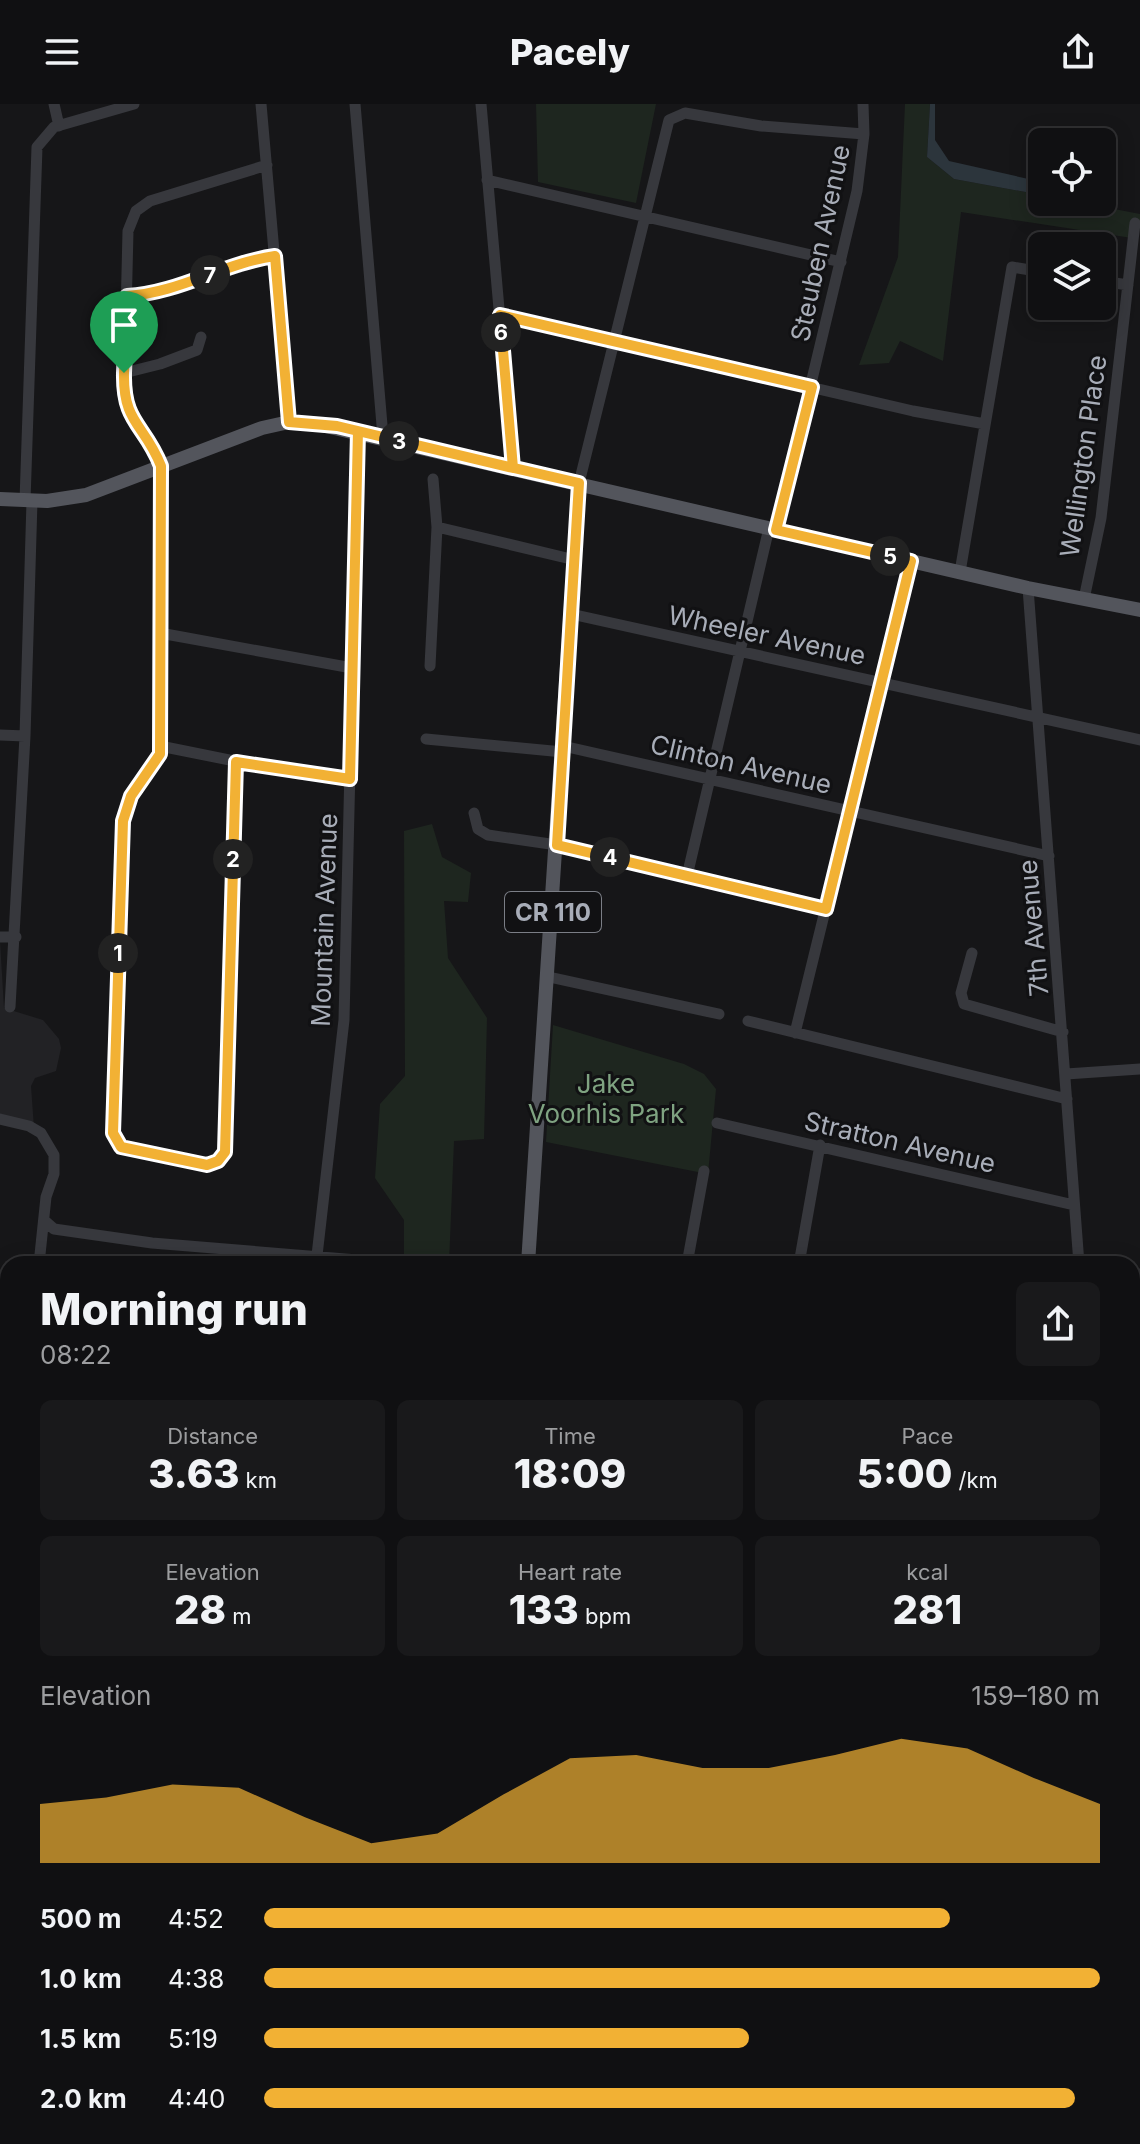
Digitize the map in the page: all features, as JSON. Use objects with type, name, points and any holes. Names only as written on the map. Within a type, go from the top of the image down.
[{"type":"main road","points":[[0,499],[28,501],[86,495],[262,428],[289,422],[358,431],[1028,588],[1140,610]]},
{"type":"main road","name":"CR 110","points":[[529,1256],[579,483]]},
{"type":"street","points":[[54,104],[59,126]]},
{"type":"street","points":[[10,1007],[25,736],[35,155],[42,139],[59,126],[134,104]]},
{"type":"street","points":[[261,104],[289,422]]},
{"type":"street","points":[[355,104],[383,437]]},
{"type":"street","points":[[481,104],[513,468]]},
{"type":"street","name":"Steuben Avenue","points":[[687,876],[740,651],[812,387],[841,262],[857,191],[864,134],[863,104]]},
{"type":"street","points":[[579,483],[666,125],[679,114],[761,126],[864,134]]},
{"type":"street","points":[[236,762],[225,1152],[213,1164],[121,1147],[114,1137],[123,821],[131,796],[160,754],[161,466],[152,443],[126,407],[124,373],[129,228],[142,205],[267,165]]},
{"type":"street","points":[[487,180],[841,262]]},
{"type":"street","name":"Wellington Place","points":[[1084,599],[1101,518],[1135,223]]},
{"type":"street","points":[[127,296],[163,291],[245,262],[275,256]]},
{"type":"street","points":[[960,572],[1012,267],[1028,270]]},
{"type":"street","points":[[1116,283],[1128,285]]},
{"type":"street","points":[[500,315],[985,424]]},
{"type":"street","points":[[124,373],[197,350],[201,337]]},
{"type":"street","name":"Mountain Avenue","points":[[316,1256],[342,1049],[358,431]]},
{"type":"street","points":[[430,666],[437,527],[433,479]]},
{"type":"street","points":[[437,527],[575,560]]},
{"type":"street","points":[[795,1033],[911,561]]},
{"type":"street","name":"7th Avenue","points":[[1028,588],[1078,1256]]},
{"type":"street","name":"Wheeler Avenue","points":[[571,614],[1140,740]]},
{"type":"street","points":[[160,633],[352,668]]},
{"type":"street","points":[[0,735],[25,736]]},
{"type":"street","name":"Clinton Avenue","points":[[426,739],[563,749],[1049,856]]},
{"type":"street","points":[[160,746],[236,762],[350,779]]},
{"type":"street","points":[[474,813],[478,829],[488,835],[557,845],[826,909]]},
{"type":"street","points":[[0,937],[16,937]]},
{"type":"street","points":[[972,953],[961,993],[964,1004],[1063,1032]]},
{"type":"street","points":[[549,977],[719,1014]]},
{"type":"street","points":[[748,1021],[1067,1099]]},
{"type":"street","points":[[1066,1074],[1140,1069]]},
{"type":"street","points":[[0,1119],[29,1126],[41,1133],[51,1147],[55,1161],[46,1197],[40,1256]]},
{"type":"street","name":"Stratton Avenue","points":[[717,1123],[1074,1205]]},
{"type":"street","points":[[800,1256],[820,1145]]},
{"type":"street","points":[[688,1256],[704,1171]]},
{"type":"street","points":[[46,1222],[54,1229],[283,1256]]},
{"type":"street","points":[[225,1249],[225,1256]]},
{"type":"shaded area","points":[[930,104],[935,104],[935,140],[949,161],[1028,179],[1028,192],[954,179],[927,157]]},
{"type":"shaded area","points":[[0,941],[4,1008],[43,1020],[59,1039],[61,1048],[56,1071],[35,1078],[31,1086],[34,1128],[0,1119]]},
{"type":"green space","points":[[536,104],[656,104],[636,203],[538,182]]},
{"type":"green space","points":[[905,104],[930,104],[927,157],[954,179],[1028,192],[1028,216],[1116,216],[1116,209],[1140,214],[1140,224],[1132,238],[1116,236],[1116,232],[1093,232],[961,212],[943,361],[900,341],[889,363],[859,365],[898,257]]},
{"type":"green space","points":[[432,824],[442,857],[471,873],[468,902],[444,901],[448,958],[487,1018],[484,1139],[454,1141],[449,1256],[404,1256],[404,1220],[375,1178],[380,1104],[405,1076],[404,831]]},
{"type":"green space","name":"Jake Voorhis Park","points":[[553,1025],[684,1064],[704,1074],[716,1089],[708,1174],[546,1142]]},
{"type":"route","points":[[124,373],[126,407],[152,443],[161,466],[160,754],[131,796],[123,821],[113,1133],[121,1147],[207,1165],[218,1161],[225,1152],[236,762],[299,774],[350,779],[358,431],[383,437],[513,468],[579,483],[557,845],[826,909],[911,561],[776,530],[812,387],[641,345],[500,315],[513,468],[443,451],[337,426],[289,422],[275,256],[245,262],[163,291],[127,296],[124,373]]}]
